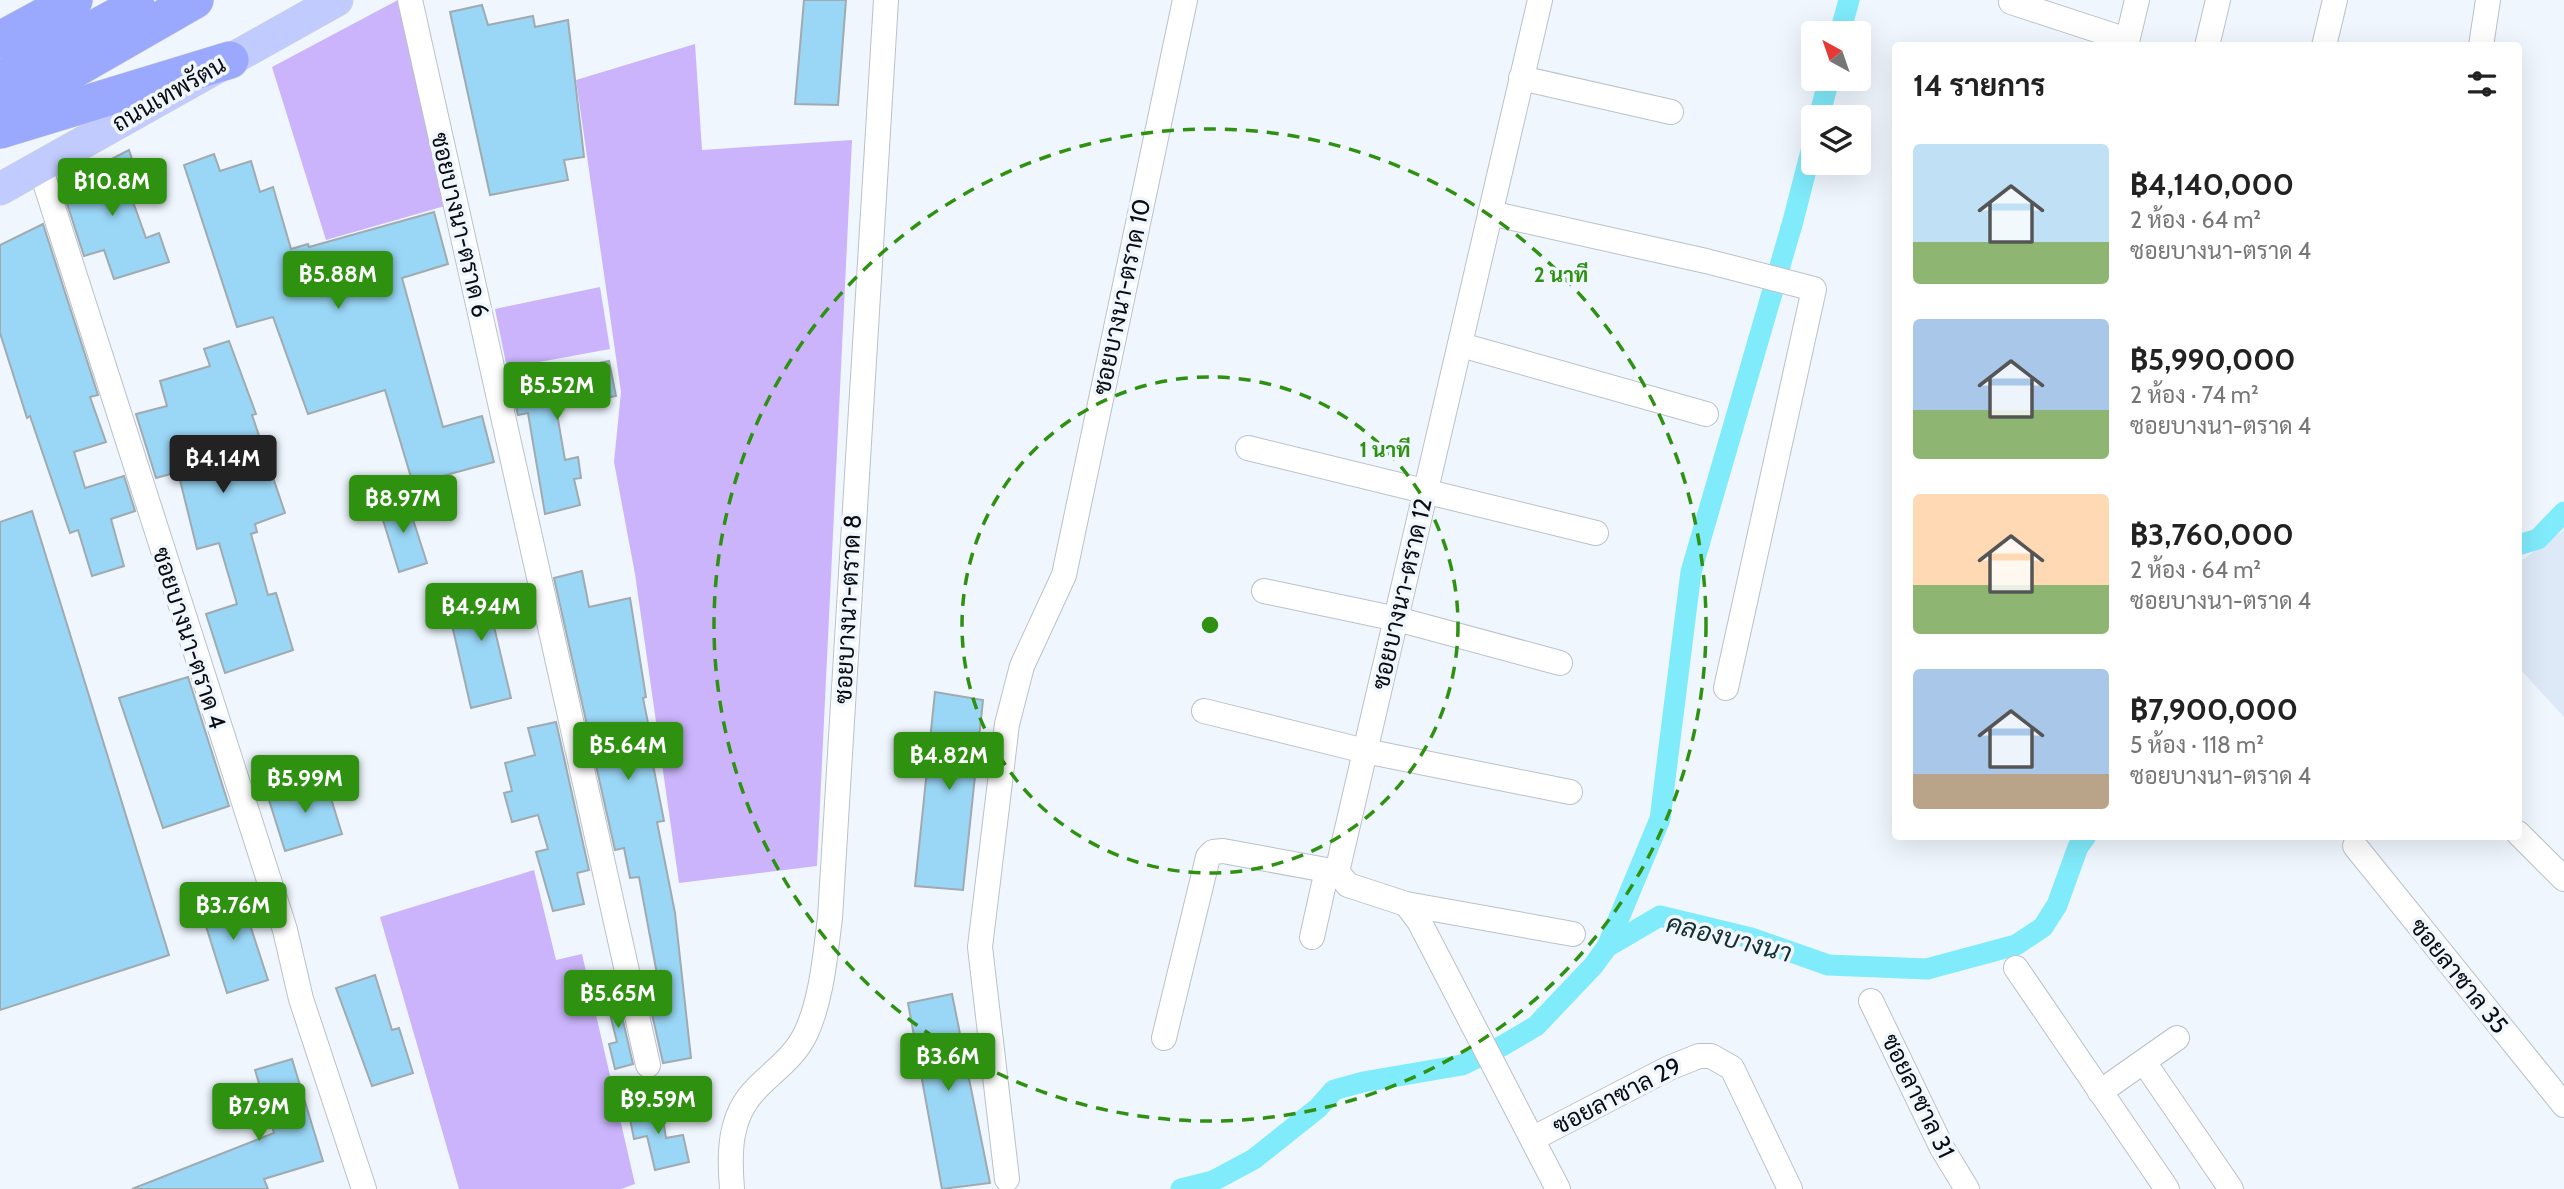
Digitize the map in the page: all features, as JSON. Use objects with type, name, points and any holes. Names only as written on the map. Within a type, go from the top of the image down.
[{"type":"highway","points":[[0,40],[74,0]]},
{"type":"highway","points":[[0,80],[146,0]]},
{"type":"highway","points":[[0,111],[195,0]]},
{"type":"highway","points":[[0,130],[230,60]]},
{"type":"main road","name":"ถนนเทพรัตน","points":[[0,189],[337,0]]},
{"type":"street","name":"ซอยบางนา-ตราด 6","points":[[410,0],[648,1065]]},
{"type":"street","name":"ซอยบางนา-ตราด 8","points":[[732,1189],[729,1154],[734,1125],[741,1107],[755,1089],[794,1055],[806,1032],[822,977],[828,930],[886,0]]},
{"type":"street","name":"ซอยบางนา-ตราด 10","points":[[1007,1179],[980,947],[1007,724],[1022,666],[1056,593],[1067,562],[1185,0]]},
{"type":"street","name":"ซอยบางนา-ตราด 12","points":[[1312,937],[1365,751],[1540,0]]},
{"type":"street","points":[[2127,42],[2137,0]]},
{"type":"street","points":[[2208,42],[2218,0]]},
{"type":"street","points":[[2325,42],[2335,0]]},
{"type":"street","points":[[2482,42],[2488,0]]},
{"type":"street","points":[[2011,2],[2124,42]]},
{"type":"street","points":[[1521,78],[1671,112]]},
{"type":"street","name":"ซอยบางนา-ตราด 4","points":[[40,167],[285,930],[301,999],[364,1189]]},
{"type":"street","points":[[1490,213],[1814,289],[1726,688]]},
{"type":"street","points":[[1461,345],[1706,414]]},
{"type":"street","points":[[1248,448],[1426,489],[1596,534]]},
{"type":"street","points":[[1264,591],[1397,619],[1560,663]]},
{"type":"street","points":[[1204,711],[1365,751],[1570,792]]},
{"type":"street","points":[[2522,837],[2564,879]]},
{"type":"street","name":"ซอยลาซาล 35","points":[[2355,846],[2564,1105]]},
{"type":"street","points":[[1164,1038],[1208,857],[1213,852],[1223,851],[1332,871],[1348,886],[1406,904],[1573,934]]},
{"type":"street","name":"ซอยลาซาล 29","points":[[1406,904],[1419,921],[1559,1189]]},
{"type":"street","points":[[2016,968],[2167,1189]]},
{"type":"street","name":"ซอยลาซาล 31","points":[[1871,1001],[1942,1148],[1967,1189]]},
{"type":"street","points":[[2100,1092],[2177,1038]]},
{"type":"street","name":"ซอยลาซาล 29","points":[[1534,1138],[1669,1068],[1699,1056],[1710,1056],[1731,1068],[1790,1189]]},
{"type":"street","points":[[2144,1062],[2224,1187]]},
{"type":"shaded area","points":[[398,0],[445,206],[326,240],[272,67]]},
{"type":"shaded area","points":[[695,44],[702,150],[852,140],[817,866],[679,883],[635,574],[614,462],[621,392],[576,80]]},
{"type":"shaded area","points":[[600,287],[610,349],[507,368],[495,309]]},
{"type":"shaded area","points":[[2564,530],[2564,717],[2522,671],[2522,560]]},
{"type":"shaded area","points":[[534,870],[556,960],[582,954],[635,1184],[621,1189],[459,1189],[380,917]]},
{"type":"building","points":[[804,0],[846,0],[838,105],[795,104]]},
{"type":"building","points":[[482,5],[488,25],[533,16],[535,27],[568,20],[584,157],[564,160],[568,180],[490,195],[450,12]]},
{"type":"building","points":[[129,150],[139,180],[127,185],[146,238],[159,233],[169,262],[114,279],[104,250],[84,256],[61,185]]},
{"type":"building","points":[[214,154],[220,171],[251,161],[260,192],[273,187],[291,249],[308,244],[309,247],[434,212],[448,264],[402,278],[443,427],[482,416],[494,462],[413,484],[385,390],[308,414],[273,317],[237,327],[184,165]]},
{"type":"building","points":[[43,224],[98,395],[90,397],[106,442],[74,452],[85,488],[124,476],[135,511],[111,519],[124,566],[92,576],[78,530],[70,533],[30,416],[27,418],[0,333],[0,245]]},
{"type":"building","points":[[229,341],[256,414],[252,415],[285,513],[255,524],[257,532],[251,534],[268,595],[276,593],[293,650],[225,673],[206,614],[237,604],[219,543],[197,549],[178,472],[156,478],[136,414],[167,406],[160,381],[210,366],[204,349]]},
{"type":"building","points":[[609,361],[616,396],[556,408],[565,460],[578,457],[581,478],[574,479],[580,505],[545,514],[528,413],[518,415],[508,372],[550,364],[552,373]]},
{"type":"building","points":[[406,498],[427,563],[399,572],[379,507]]},
{"type":"building","points":[[32,511],[169,955],[0,1010],[0,522]]},
{"type":"building","points":[[582,571],[589,607],[630,598],[646,697],[643,698],[650,733],[647,734],[664,821],[657,822],[675,913],[691,1058],[663,1063],[646,987],[659,985],[639,877],[630,878],[624,848],[615,850],[554,578]]},
{"type":"building","points":[[513,585],[519,607],[491,614],[511,698],[471,708],[452,625],[448,626],[442,604]]},
{"type":"building","points":[[188,677],[229,806],[163,828],[119,698]]},
{"type":"building","points":[[935,692],[983,700],[963,890],[915,886]]},
{"type":"building","points":[[556,722],[589,870],[577,873],[584,904],[553,911],[536,852],[548,849],[538,815],[512,822],[504,793],[512,791],[505,763],[535,755],[528,728]]},
{"type":"building","points":[[325,779],[342,834],[285,851],[268,797]]},
{"type":"building","points":[[239,891],[268,980],[227,993],[199,904]]},
{"type":"building","points":[[375,975],[392,1030],[399,1028],[413,1073],[372,1086],[336,988]]},
{"type":"building","points":[[614,982],[633,1064],[615,1069],[609,1044],[617,1042],[603,986]]},
{"type":"building","points":[[952,994],[990,1183],[942,1189],[908,1003]]},
{"type":"building","points":[[292,1059],[323,1161],[264,1179],[268,1189],[132,1189],[274,1133],[255,1070]]},
{"type":"building","points":[[660,1101],[666,1138],[683,1135],[689,1162],[655,1170],[647,1136],[634,1139],[628,1109]]},
{"type":"waterway","points":[[1843,21],[1849,0]]},
{"type":"waterway","points":[[1822,105],[1826,91]]},
{"type":"waterway","points":[[1607,947],[1660,819],[1691,572],[1805,175]]},
{"type":"waterway","name":"คลองบางนา","points":[[2522,544],[2538,539],[2564,512]]},
{"type":"waterway","name":"คลองบางนา","points":[[1181,1189],[1213,1181],[1254,1159],[1318,1108],[1334,1090],[1363,1082],[1462,1065],[1502,1046],[1536,1026],[1593,966],[1607,947],[1660,916],[1751,938],[1828,965],[1927,969],[2016,945],[2043,927],[2057,905],[2078,847],[2083,840]]}]
